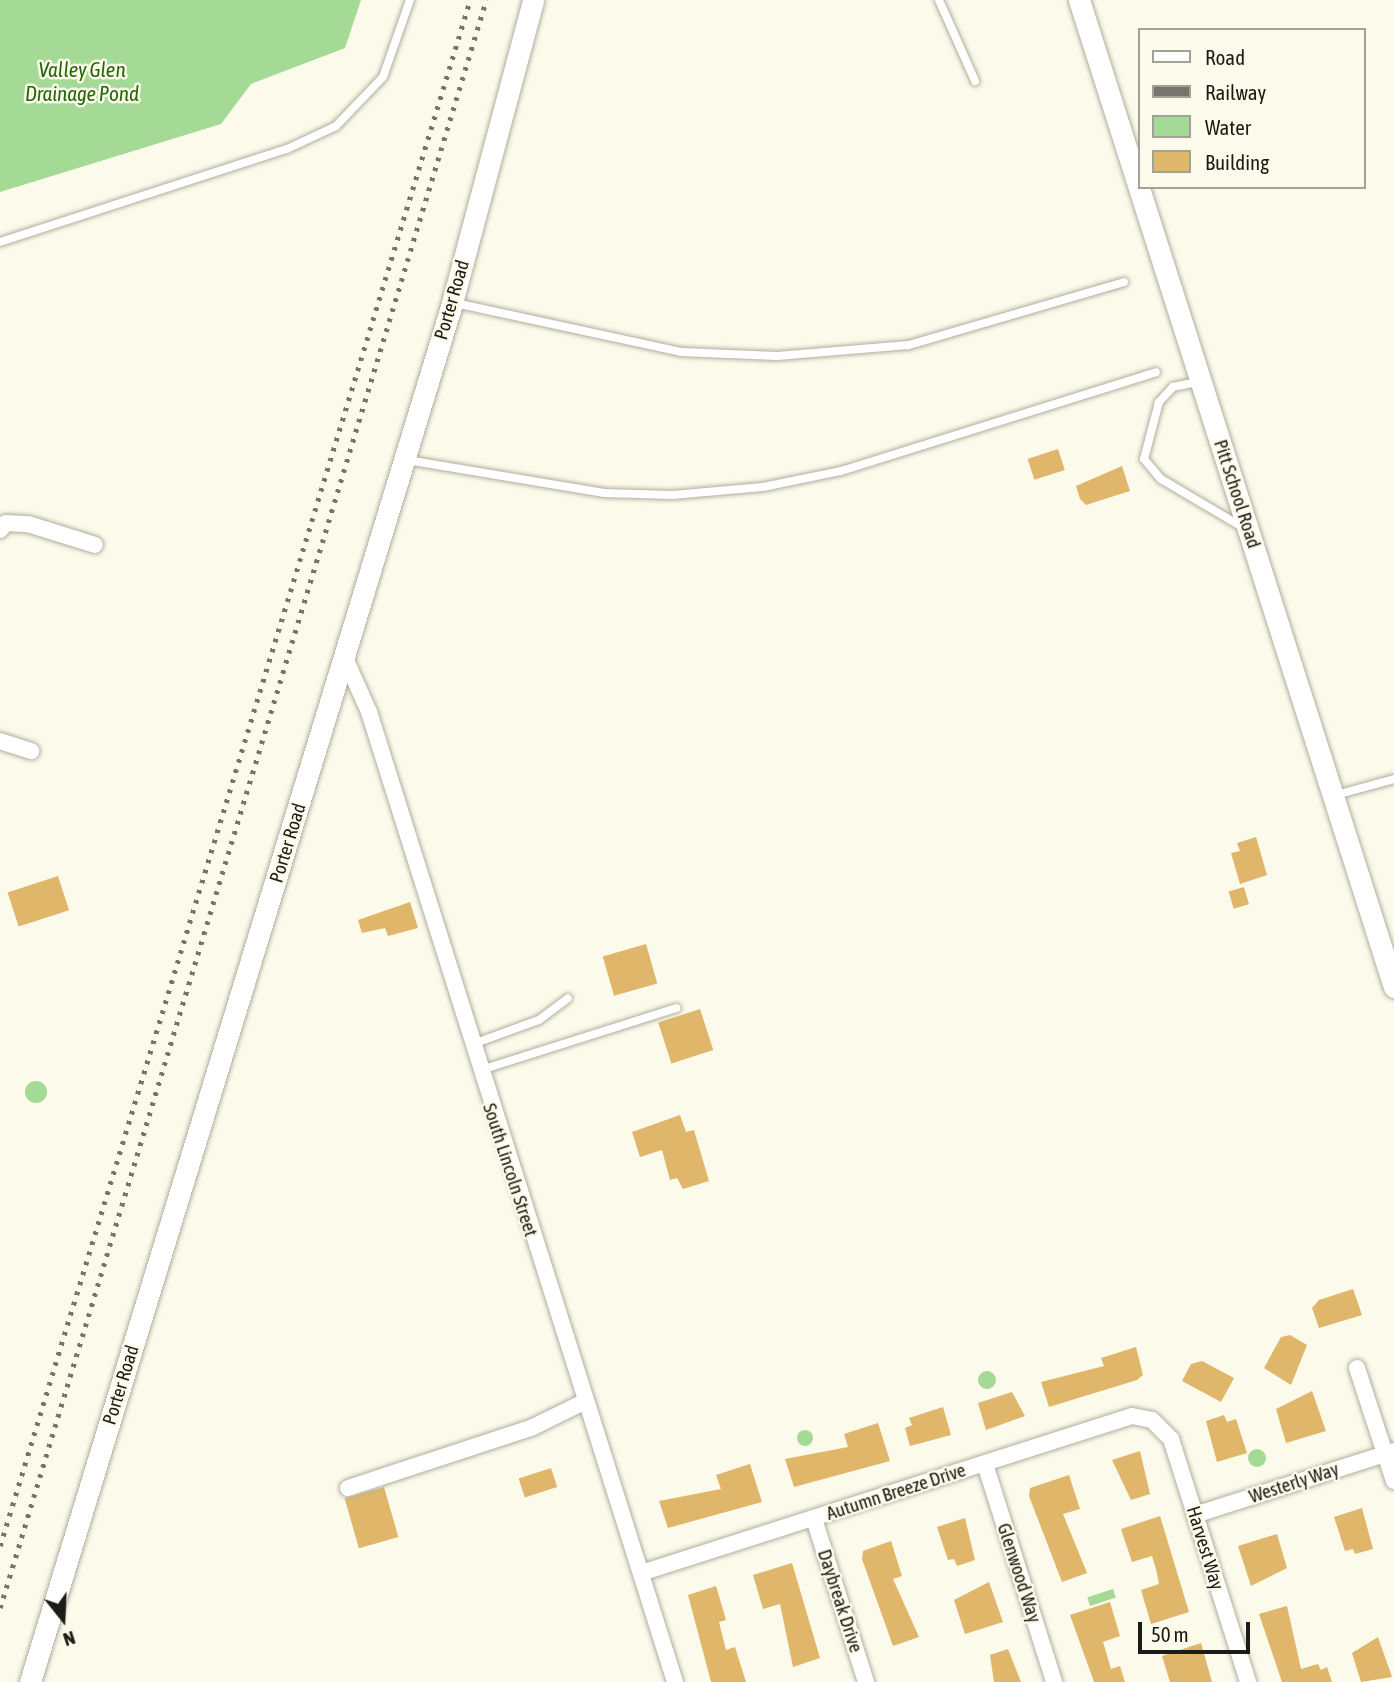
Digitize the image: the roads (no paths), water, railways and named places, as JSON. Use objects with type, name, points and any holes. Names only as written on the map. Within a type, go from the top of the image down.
[{"type":"street","name":"Porter Road","points":[[30,1682],[452,303],[533,0]]},
{"type":"street","name":"Pitt School Road","points":[[1079,0],[1138,184]]},
{"type":"street","name":"Pitt School Road","points":[[1140,189],[1394,988]]},
{"type":"street","points":[[0,530],[6,523],[27,524],[94,545]]},
{"type":"street","name":"South Lincoln Street","points":[[345,658],[369,712],[470,1045],[675,1682]]},
{"type":"street","points":[[0,741],[32,751]]},
{"type":"street","points":[[1357,1368],[1390,1453],[1394,1481]]},
{"type":"street","points":[[348,1488],[533,1427],[584,1402]]},
{"type":"street","name":"Autumn Breeze Drive","points":[[640,1573],[1132,1416],[1152,1420]]},
{"type":"street","name":"Harvest Way","points":[[1152,1420],[1171,1439],[1248,1682]]},
{"type":"street","name":"Westerly Way","points":[[1195,1515],[1390,1453]]},
{"type":"street","name":"Glenwood Way","points":[[985,1464],[1054,1682]]},
{"type":"street","name":"Daybreak Drive","points":[[814,1519],[866,1682]]},
{"type":"lane","points":[[0,242],[288,149],[336,126],[383,77],[410,0]]},
{"type":"lane","points":[[939,0],[975,81]]},
{"type":"lane","points":[[452,303],[668,350],[777,356],[909,345],[1124,282]]},
{"type":"lane","points":[[404,459],[604,493],[672,495],[763,486],[841,471],[1156,372]]},
{"type":"lane","points":[[1201,381],[1173,387],[1159,402],[1144,459],[1161,479],[1249,531]]},
{"type":"lane","points":[[1333,796],[1394,779]]},
{"type":"lane","points":[[470,1045],[539,1020],[568,998]]},
{"type":"lane","points":[[478,1070],[676,1008]]},
{"type":"water","name":"Valley Glen Drainage Pond","points":[[0,0],[361,0],[345,48],[251,84],[221,124],[0,192]]},
{"type":"water","points":[[36,1081],[44,1084],[47,1092],[44,1100],[36,1103],[28,1100],[25,1092],[28,1084]]},
{"type":"water","points":[[987,1371],[993,1374],[996,1380],[993,1386],[987,1389],[981,1386],[978,1380],[981,1374]]},
{"type":"water","points":[[802,1430],[808,1430],[813,1438],[811,1444],[802,1446],[797,1441],[797,1435]]},
{"type":"water","points":[[1257,1449],[1263,1452],[1266,1458],[1263,1464],[1257,1467],[1251,1464],[1248,1458],[1251,1452]]},
{"type":"water","points":[[1113,1589],[1116,1598],[1090,1606],[1087,1597]]},
{"type":"railway","points":[[0,1546],[470,0]]},
{"type":"railway","points":[[0,1608],[486,0]]}]
